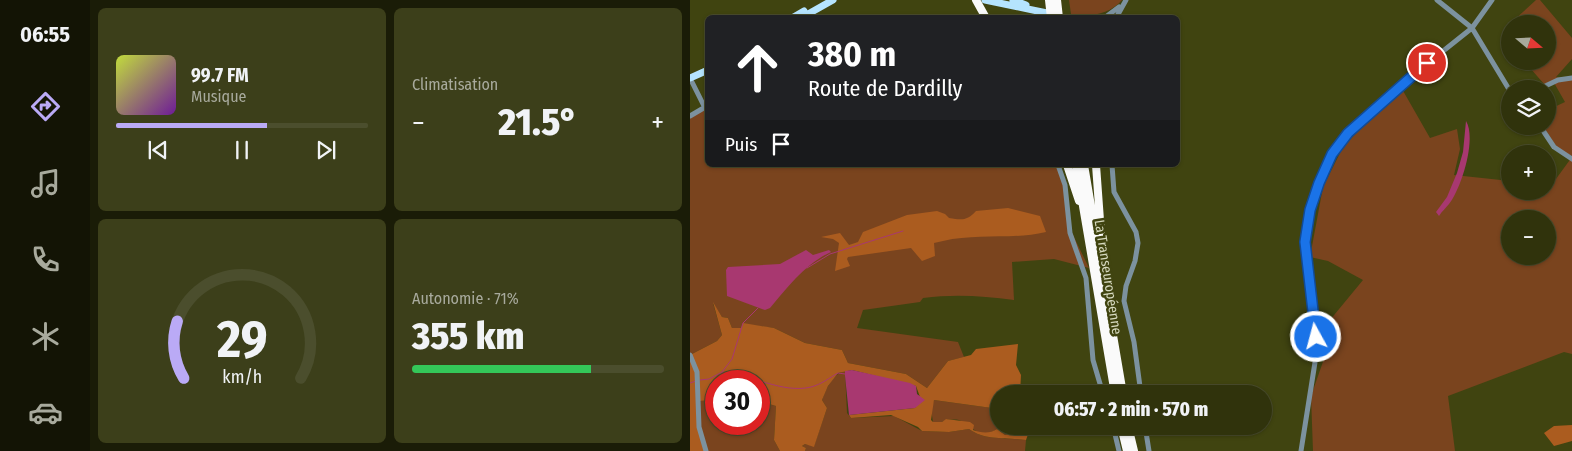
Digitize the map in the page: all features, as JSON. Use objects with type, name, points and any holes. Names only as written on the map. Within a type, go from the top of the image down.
[{"type":"highway","points":[[976,0],[984,15]]},
{"type":"highway","points":[[1046,14],[1049,0]]},
{"type":"highway","points":[[1057,0],[1059,15]]},
{"type":"highway","points":[[1068,167],[1089,234]]},
{"type":"highway","name":"La Transeuropéenne","points":[[1076,167],[1113,385]]},
{"type":"highway","name":"La Transeuropéenne","points":[[1084,167],[1121,385]]},
{"type":"highway","points":[[1096,167],[1102,250],[1100,261]]},
{"type":"highway","points":[[1123,435],[1127,451]]},
{"type":"highway","points":[[1130,435],[1134,451]]},
{"type":"main road","points":[[797,15],[824,0]]},
{"type":"main road","points":[[806,15],[833,0]]},
{"type":"main road","points":[[985,0],[1046,14]]},
{"type":"main road","points":[[1013,0],[1046,14]]},
{"type":"main road","points":[[690,74],[705,66]]},
{"type":"main road","points":[[691,80],[705,72]]},
{"type":"street","points":[[1436,0],[1472,28],[1503,80]]},
{"type":"street","points":[[1302,451],[1316,356],[1314,321],[1306,261],[1307,226],[1310,210],[1325,168],[1340,142],[1348,133],[1388,95],[1472,28],[1492,0]]},
{"type":"street","points":[[1109,15],[1125,2]]},
{"type":"street","points":[[1118,15],[1125,2]]},
{"type":"street","points":[[1556,81],[1572,78]]},
{"type":"street","points":[[691,80],[705,105]]},
{"type":"street","points":[[690,116],[705,108]]},
{"type":"street","points":[[1546,135],[1554,146],[1572,159]]},
{"type":"street","points":[[1059,167],[1065,185],[1070,233],[1086,278],[1093,360],[1100,385]]},
{"type":"street","points":[[1112,167],[1114,192],[1136,232],[1138,243],[1124,300],[1134,342],[1140,385]]},
{"type":"street","points":[[690,355],[697,372],[699,427],[706,451]]},
{"type":"street","points":[[1116,435],[1119,451]]},
{"type":"street","points":[[1146,435],[1149,451]]},
{"type":"shaded area","points":[[1069,0],[1122,0],[1105,12],[1085,15],[1071,14]]},
{"type":"shaded area","points":[[1536,0],[1540,0],[1553,15],[1520,15]]},
{"type":"shaded area","points":[[1556,19],[1572,38],[1572,59],[1556,77],[1572,80],[1572,156],[1558,149],[1549,135],[1556,135],[1556,106],[1565,102],[1556,86],[1556,80],[1541,80],[1532,70],[1556,70]]},
{"type":"shaded area","points":[[1402,89],[1430,138],[1457,129],[1460,149],[1454,175],[1501,180],[1501,200],[1556,200],[1556,179],[1572,157],[1572,354],[1564,352],[1448,396],[1455,451],[1313,451],[1311,396],[1332,336],[1330,320],[1363,280],[1328,261],[1310,257],[1323,187],[1343,147],[1396,91]]},
{"type":"shaded area","points":[[705,108],[705,167],[1060,167],[1072,233],[1089,268],[1054,259],[1012,262],[1014,300],[991,297],[946,296],[923,298],[920,302],[863,310],[857,328],[958,342],[964,357],[948,361],[927,388],[906,374],[848,363],[842,350],[805,343],[774,328],[743,324],[741,328],[732,328],[728,318],[722,317],[713,303],[722,335],[717,341],[690,355],[690,118]]},
{"type":"shaded area","points":[[1466,121],[1470,139],[1463,176],[1454,197],[1439,216],[1436,212],[1447,197],[1463,152]]},
{"type":"shaded area","points":[[1008,208],[1040,216],[1046,232],[1020,236],[969,237],[934,243],[935,256],[922,261],[911,248],[848,257],[850,266],[835,271],[839,243],[833,239],[821,237],[840,233],[849,245],[858,242],[863,232],[907,215],[937,211],[949,218],[961,219],[970,217],[976,211]]},
{"type":"shaded area","points":[[806,250],[813,255],[829,250],[831,252],[805,269],[770,308],[765,310],[727,296],[726,270],[728,267],[780,264]]},
{"type":"shaded area","points":[[713,302],[722,317],[728,318],[732,328],[741,328],[743,323],[774,328],[805,343],[842,350],[848,363],[906,374],[927,388],[948,361],[971,355],[976,349],[1018,344],[1016,365],[1021,375],[1020,385],[990,385],[990,408],[934,400],[931,420],[933,422],[942,422],[946,419],[970,422],[974,425],[973,430],[990,432],[990,435],[1028,435],[1026,440],[989,437],[969,429],[949,432],[922,431],[918,427],[891,415],[851,418],[849,415],[915,408],[920,397],[916,386],[852,370],[838,373],[828,386],[822,400],[827,408],[814,447],[805,444],[802,446],[806,448],[805,451],[780,451],[774,440],[776,406],[770,404],[770,370],[705,370],[705,401],[699,401],[699,427],[706,451],[690,451],[690,355],[717,341],[722,335]]},
{"type":"shaded area","points":[[852,370],[910,383],[916,386],[917,394],[925,400],[915,408],[849,415],[845,371]]},
{"type":"shaded area","points":[[845,371],[847,413],[851,418],[894,416],[922,431],[949,432],[969,429],[989,437],[1026,440],[1025,451],[805,451],[806,448],[802,446],[805,444],[814,446],[827,408],[822,400],[828,386],[833,378]]},
{"type":"shaded area","points":[[934,400],[990,408],[990,433],[980,433],[958,420],[947,419],[942,422],[933,422],[931,409]]},
{"type":"shaded area","points":[[698,401],[705,401],[705,435],[770,435],[770,404],[776,406],[774,440],[780,451],[706,451],[699,427]]},
{"type":"shaded area","points":[[1572,425],[1572,441],[1554,446],[1544,433],[1554,426]]},
{"type":"waterway","points":[[807,268],[830,254],[903,231]]},
{"type":"waterway","points":[[724,370],[732,359],[743,323],[758,308]]},
{"type":"waterway","points":[[700,380],[709,379],[722,372],[778,386],[800,388],[815,386],[838,373],[845,374]]},
{"type":"waterway","points":[[690,383],[696,381]]},
{"type":"route","points":[[1316,337],[1305,242],[1310,210],[1319,183],[1332,154],[1348,133],[1362,118],[1427,63]]}]
